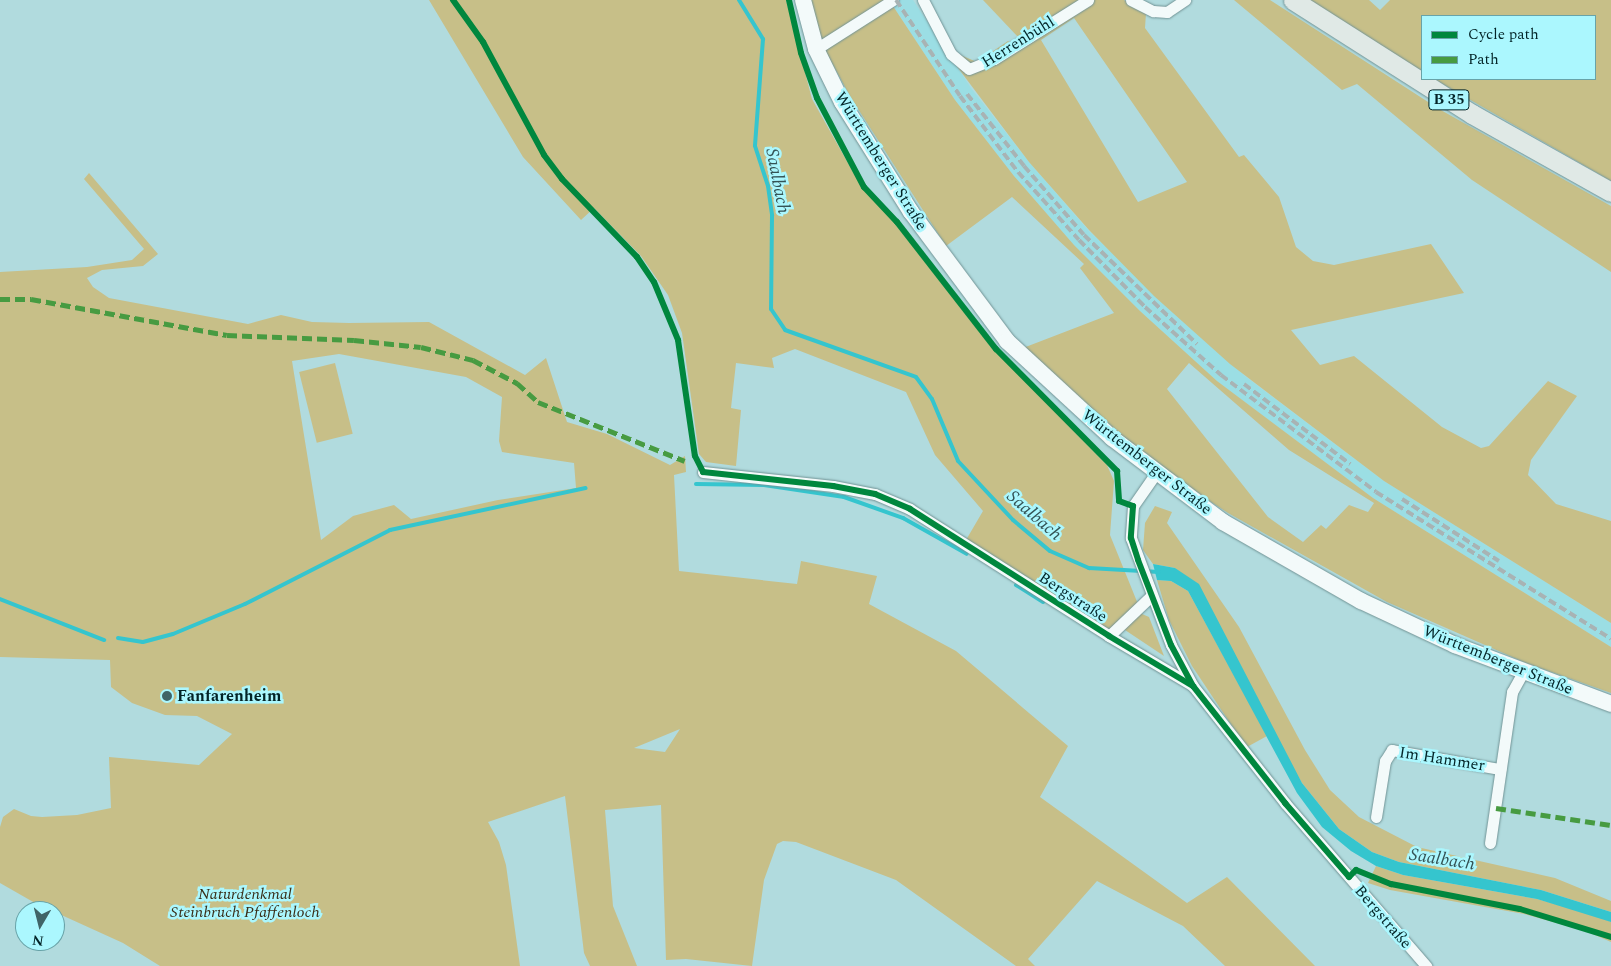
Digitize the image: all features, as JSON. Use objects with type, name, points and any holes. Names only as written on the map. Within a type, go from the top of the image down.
[{"type":"main road","name":"Württemberger Straße","points":[[803,0],[816,49],[842,102],[879,163],[966,289],[1007,341],[1112,438],[1156,473],[1237,531],[1362,601],[1523,672],[1611,704]]},
{"type":"main road","name":"B 35","points":[[1293,0],[1472,114],[1611,192]]},
{"type":"street","points":[[816,49],[894,0]]},
{"type":"street","name":"Herrenbühl","points":[[923,0],[950,54],[969,70],[994,59],[1088,0]]},
{"type":"street","points":[[1131,0],[1153,11],[1167,12],[1186,0]]},
{"type":"street","name":"Bergstraße","points":[[703,472],[833,486],[875,494],[901,505],[1109,636],[1193,686],[1285,803],[1426,966]]},
{"type":"street","points":[[1156,473],[1133,506],[1131,538],[1151,596],[1193,686]]},
{"type":"street","points":[[1109,636],[1151,596]]},
{"type":"street","name":"Im Hammer","points":[[1490,843],[1512,692],[1523,672]]},
{"type":"street","name":"Im Hammer","points":[[1376,817],[1385,761],[1392,750],[1500,769]]},
{"type":"shaded area","points":[[889,0],[913,0],[971,88],[1029,162],[1089,231],[1245,376],[1384,481],[1611,623],[1611,647],[1373,498],[1217,381],[1140,311],[1074,245],[1014,176],[955,100]]},
{"type":"green space","points":[[429,0],[786,0],[812,99],[862,188],[895,223],[999,355],[1107,465],[1114,481],[1110,535],[1142,614],[1149,617],[1164,656],[1125,630],[1105,629],[966,540],[983,511],[935,455],[906,392],[795,349],[772,358],[774,368],[736,363],[731,408],[741,410],[736,466],[706,462],[699,454],[682,333],[668,295],[641,256],[594,208],[581,220],[523,157]]},
{"type":"green space","points":[[808,0],[889,0],[955,100],[1014,176],[1074,245],[1140,311],[1217,381],[1373,498],[1611,647],[1611,693],[1526,663],[1387,602],[1228,513],[1162,470],[1119,437],[1023,348],[1114,313],[1080,268],[1084,264],[1012,197],[946,246],[851,98],[826,52]],"holes":[[[1189,363],[1289,450],[1374,503],[1368,512],[1349,505],[1326,529],[1321,525],[1303,542],[1268,517],[1167,389]]]},
{"type":"green space","points":[[983,0],[1079,0],[1019,38]]},
{"type":"green space","points":[[1093,0],[1124,0],[1146,13],[1145,28],[1239,157],[1244,155],[1279,197],[1296,247],[1313,261],[1334,265],[1431,244],[1464,293],[1291,330],[1320,365],[1354,356],[1442,427],[1481,448],[1489,446],[1548,381],[1577,396],[1531,460],[1528,475],[1556,504],[1611,521],[1611,623],[1384,481],[1230,364],[1154,296],[1089,230],[1029,162],[952,60],[958,54],[977,62],[1008,41],[1015,47]],"holes":[[[1074,18],[1187,182],[1138,202],[1041,40]]]},
{"type":"green space","points":[[1234,0],[1270,0],[1439,109],[1611,206],[1611,272],[1472,180],[1357,84],[1342,90]]},
{"type":"green space","points":[[1309,0],[1369,0],[1380,10],[1390,0],[1611,0],[1611,181],[1436,80],[1596,80],[1596,15],[1421,15],[1421,71]]},
{"type":"green space","name":"Naturdenkmal Steinbruch Pfaffenloch","points":[[89,173],[158,254],[143,266],[102,270],[87,278],[93,287],[109,298],[248,324],[281,315],[312,322],[429,322],[525,375],[546,358],[567,422],[607,434],[670,465],[685,456],[686,472],[674,475],[679,571],[797,584],[801,561],[877,576],[869,604],[956,651],[1068,746],[1040,797],[1187,903],[1227,877],[1315,966],[1225,966],[1183,926],[1097,881],[1028,959],[1035,966],[1016,966],[896,880],[796,842],[783,841],[777,844],[764,880],[752,966],[686,959],[666,960],[661,805],[605,810],[613,906],[637,966],[590,966],[584,953],[565,796],[488,822],[499,842],[506,865],[520,966],[160,966],[123,943],[65,917],[65,901],[32,901],[0,883],[0,827],[3,817],[14,809],[31,816],[42,817],[77,815],[111,808],[109,757],[199,765],[232,734],[197,716],[165,715],[132,703],[111,687],[110,660],[0,657],[0,272],[87,267],[132,260],[144,249],[84,179]],"holes":[[[339,354],[466,377],[502,397],[499,441],[502,452],[574,463],[576,488],[498,500],[411,519],[394,505],[353,516],[321,540],[292,361]],[[680,729],[665,752],[634,748]]]},
{"type":"green space","points":[[335,363],[353,434],[317,443],[299,372]]},
{"type":"green space","points":[[1155,506],[1172,512],[1167,523],[1239,627],[1305,750],[1330,790],[1359,817],[1417,847],[1555,878],[1611,901],[1611,912],[1541,890],[1399,862],[1372,852],[1339,829],[1302,783],[1175,568],[1153,564],[1143,550],[1145,523]]},
{"type":"green space","points":[[1157,580],[1171,581],[1188,591],[1267,736],[1247,747],[1192,666],[1169,620]]},
{"type":"green space","points":[[1376,866],[1403,875],[1537,899],[1601,917],[1611,922],[1611,942],[1586,931],[1524,914],[1390,890],[1368,883]]},
{"type":"water","points":[[1153,564],[1175,568],[1199,584],[1302,783],[1339,829],[1372,852],[1399,862],[1541,890],[1611,912],[1611,922],[1537,899],[1403,875],[1376,866],[1351,851],[1322,827],[1297,793],[1188,591],[1171,581],[1157,580]]},
{"type":"waterway","name":"Saalbach","points":[[739,0],[763,39],[755,146],[768,186],[772,216],[771,309],[785,330],[916,377],[932,399],[958,461],[1013,520],[1050,551],[1089,568],[1159,572]]},
{"type":"waterway","points":[[696,484],[764,485],[844,497],[903,518],[967,554]]},
{"type":"waterway","points":[[118,638],[143,642],[173,634],[245,604],[390,530],[586,488]]},
{"type":"waterway","points":[[1016,585],[1043,602]]},
{"type":"waterway","points":[[0,599],[104,640]]},
{"type":"railway","points":[[896,0],[960,96],[1018,172],[1079,240],[1145,307],[1221,375],[1376,492],[1611,639]]},
{"type":"railway","points":[[967,94],[1024,166],[1084,235],[1197,344]]},
{"type":"railway","points":[[1244,384],[1350,464]]},
{"type":"railway","points":[[1402,499],[1499,561]]},
{"type":"marked path","points":[[0,299],[31,299],[227,335],[354,340],[421,347],[473,360],[517,383],[538,402],[685,461]]},
{"type":"marked path","points":[[1496,808],[1611,825]]},
{"type":"cycle path","points":[[453,0],[483,42],[544,155],[562,179],[637,257],[654,282],[678,340],[695,456],[703,472],[833,486],[875,494],[910,509],[1109,636],[1193,686]]},
{"type":"cycle path","points":[[789,0],[801,53],[817,98],[864,187],[897,222],[996,349],[1117,471],[1119,501],[1133,506],[1131,538],[1138,560],[1171,645],[1193,686],[1285,803],[1349,877],[1356,870],[1391,884],[1520,909],[1611,937]]},
{"type":"place","name":"Fanfarenheim","points":[[167,696]]}]
